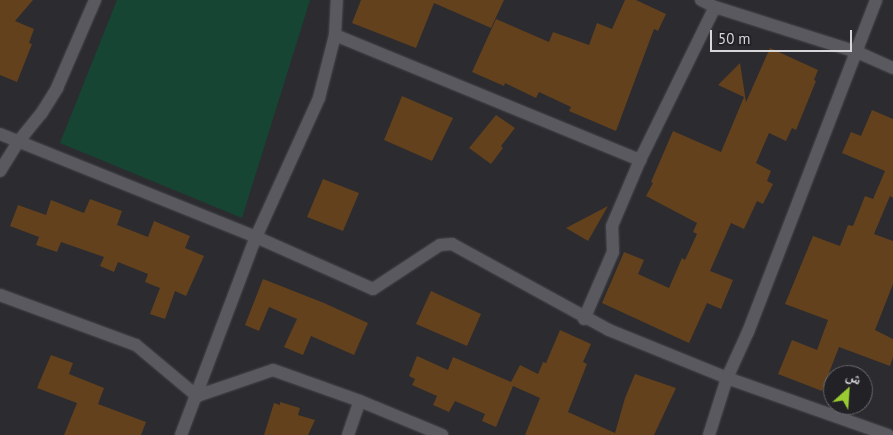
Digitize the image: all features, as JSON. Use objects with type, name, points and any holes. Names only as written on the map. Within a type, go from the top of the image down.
[{"type":"street","points":[[0,171],[18,142],[41,114],[57,88],[95,0]]},
{"type":"street","points":[[181,435],[256,237],[319,98],[335,35],[337,0]]},
{"type":"street","points":[[702,0],[715,7],[857,52],[893,68]]},
{"type":"street","points":[[709,435],[727,378],[748,332],[876,0]]},
{"type":"street","points":[[584,319],[613,252],[612,226],[640,160],[715,7]]},
{"type":"street","points":[[335,35],[640,160]]},
{"type":"street","points":[[0,134],[256,237],[374,289],[440,245],[452,244],[584,319],[727,378],[889,435],[893,427]]},
{"type":"street","points":[[0,295],[136,346],[197,396]]},
{"type":"street","points":[[197,396],[273,370],[360,401],[442,435]]},
{"type":"street","points":[[348,435],[360,401]]},
{"type":"green space","points":[[117,0],[310,0],[242,218],[60,143]]},
{"type":"building","points":[[0,0],[33,0],[15,21],[34,29],[29,43],[32,44],[17,82],[0,75]]},
{"type":"building","points":[[361,0],[504,0],[491,28],[434,3],[416,48],[352,23]]},
{"type":"building","points":[[625,0],[636,0],[666,14],[658,31],[654,29],[616,131],[569,111],[571,107],[539,92],[536,98],[505,83],[504,86],[472,72],[496,19],[549,42],[553,32],[589,45],[597,23],[612,29]]},
{"type":"building","points":[[770,48],[818,70],[814,80],[816,81],[796,130],[792,128],[786,141],[769,133],[756,163],[771,171],[767,181],[773,184],[763,204],[757,201],[744,229],[731,223],[710,271],[733,280],[721,309],[707,303],[689,343],[602,303],[624,252],[644,260],[638,274],[669,288],[682,258],[685,260],[697,234],[693,232],[697,223],[646,196],[653,183],[651,182],[673,131],[721,152],[744,97],[718,85],[740,63],[746,102]]},
{"type":"building","points":[[402,96],[453,118],[432,161],[384,140]]},
{"type":"building","points":[[872,110],[893,119],[893,198],[890,196],[874,234],[893,241],[893,284],[875,330],[893,339],[893,357],[890,366],[839,347],[832,365],[823,365],[822,391],[778,374],[792,340],[817,350],[828,320],[785,304],[813,236],[840,246],[848,225],[853,226],[865,196],[873,199],[885,171],[842,153],[851,132],[861,136]]},
{"type":"building","points":[[496,115],[515,128],[501,146],[503,148],[491,164],[469,148]]},
{"type":"building","points":[[323,179],[359,193],[343,231],[307,217]]},
{"type":"building","points":[[90,199],[122,211],[117,225],[148,237],[154,221],[190,236],[185,248],[204,256],[186,296],[175,291],[165,319],[150,314],[160,288],[145,282],[148,274],[118,262],[114,272],[100,266],[104,257],[61,242],[57,252],[36,245],[39,237],[10,226],[18,205],[46,215],[51,200],[84,213]]},
{"type":"building","points":[[608,206],[588,241],[566,228]]},
{"type":"building","points":[[263,279],[368,323],[354,355],[311,336],[303,355],[284,347],[297,319],[269,307],[259,331],[245,325]]},
{"type":"building","points":[[431,291],[481,314],[467,346],[416,324]]},
{"type":"building","points":[[560,330],[591,344],[583,362],[587,364],[568,412],[615,433],[625,398],[635,374],[676,388],[654,435],[525,435],[540,398],[513,386],[496,427],[482,421],[485,414],[455,401],[449,412],[433,405],[437,396],[412,385],[415,379],[409,376],[417,356],[448,370],[453,357],[511,382],[520,365],[538,374],[543,362],[546,363]]},
{"type":"building","points":[[51,355],[73,363],[69,374],[104,388],[98,404],[146,422],[141,435],[64,435],[77,403],[37,388]]},
{"type":"building","points":[[280,402],[300,408],[298,415],[315,420],[308,435],[264,435],[274,403],[280,405]]}]
